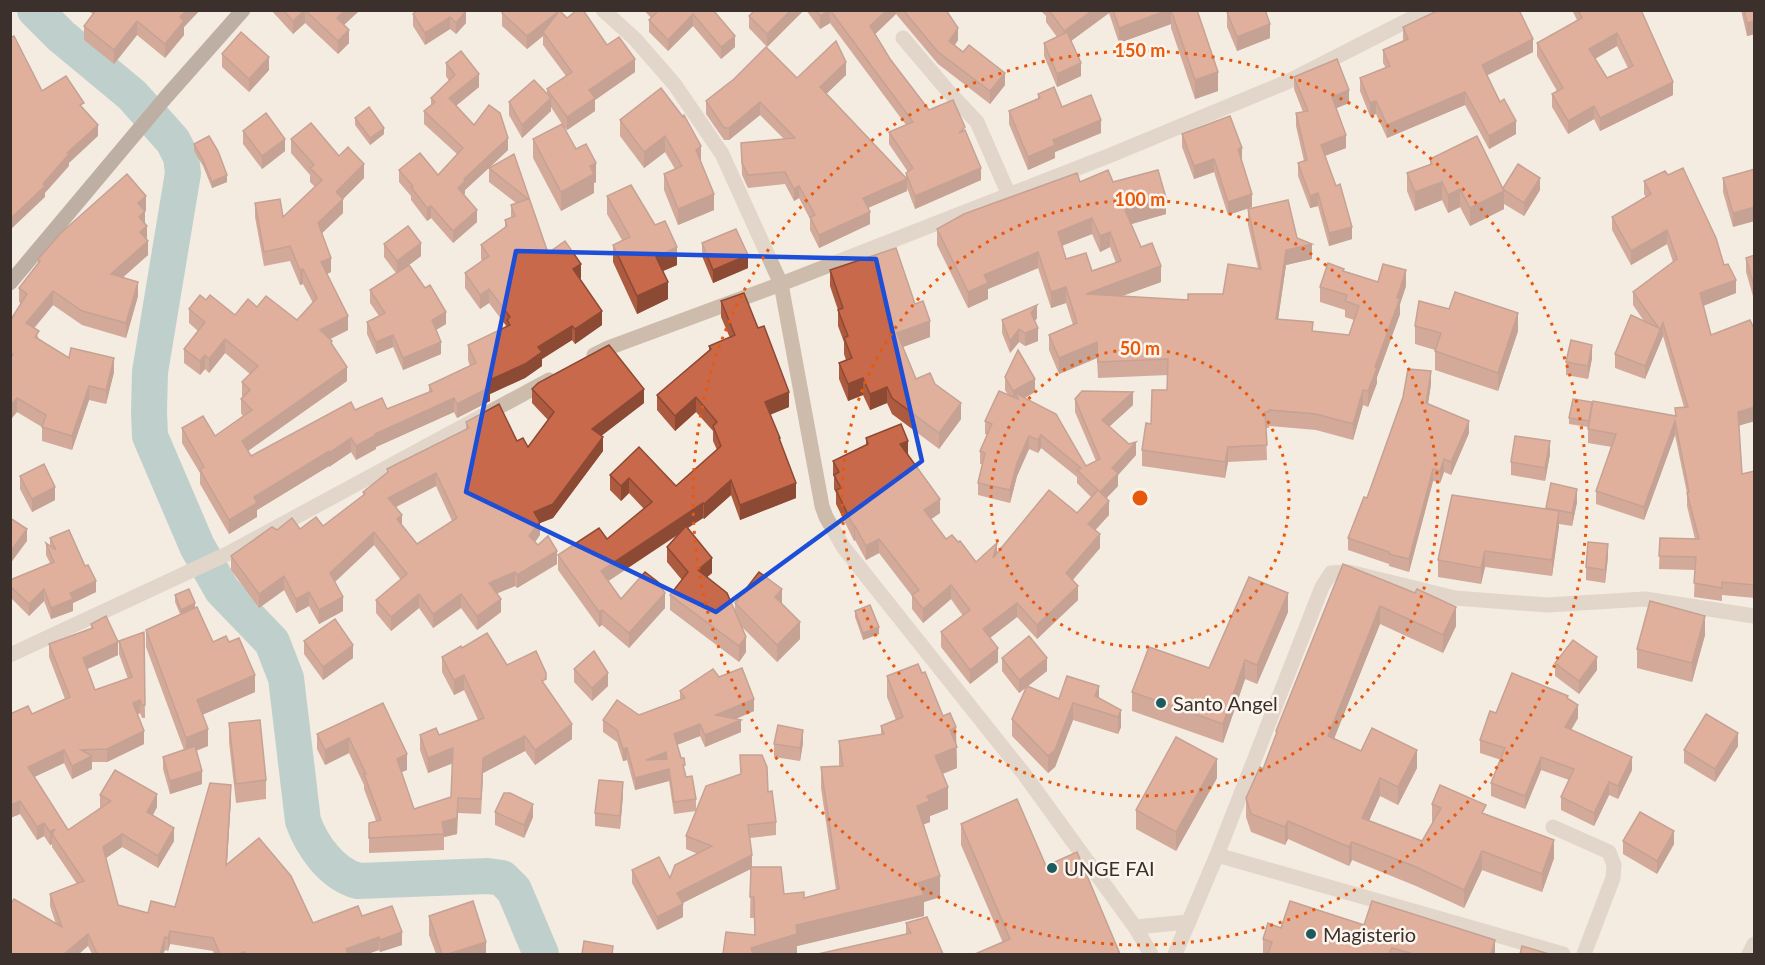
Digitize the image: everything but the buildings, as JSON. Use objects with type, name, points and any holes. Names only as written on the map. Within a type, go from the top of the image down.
[{"type":"main road","points":[[10,283],[166,97],[243,10]]},
{"type":"street","points":[[603,10],[635,39],[675,86],[723,154],[781,284],[813,461],[826,517],[844,548],[1024,774],[1135,927],[1151,954]]},
{"type":"street","points":[[10,655],[226,554],[608,348],[781,284],[1111,155],[1287,82],[1428,10]]},
{"type":"street","points":[[903,38],[977,122],[1009,195]]},
{"type":"street","points":[[1175,954],[1217,855],[1322,587],[1331,573],[1349,572],[1455,598],[1547,605],[1645,599],[1755,616]]},
{"type":"street","points":[[1553,827],[1609,852],[1614,865],[1613,878],[1584,954]]},
{"type":"street","points":[[1217,855],[1563,954]]},
{"type":"street","points":[[1135,927],[1189,922]]},
{"type":"street","points":[[1749,954],[1755,945]]},
{"type":"highlighted area","points":[[516,251],[876,259],[922,461],[716,612],[466,492]]},
{"type":"waterway","points":[[35,10],[61,36],[132,95],[173,141],[181,157],[183,173],[150,372],[150,436],[197,546],[222,590],[272,642],[286,678],[303,821],[312,840],[332,866],[358,881],[488,876],[502,878],[514,890],[541,954]]},
{"type":"place","name":"Santo Angel","points":[[1161,703]]},
{"type":"place","name":"UNGE FAI","points":[[1052,868]]},
{"type":"place","name":"Magisterio","points":[[1311,934]]}]
